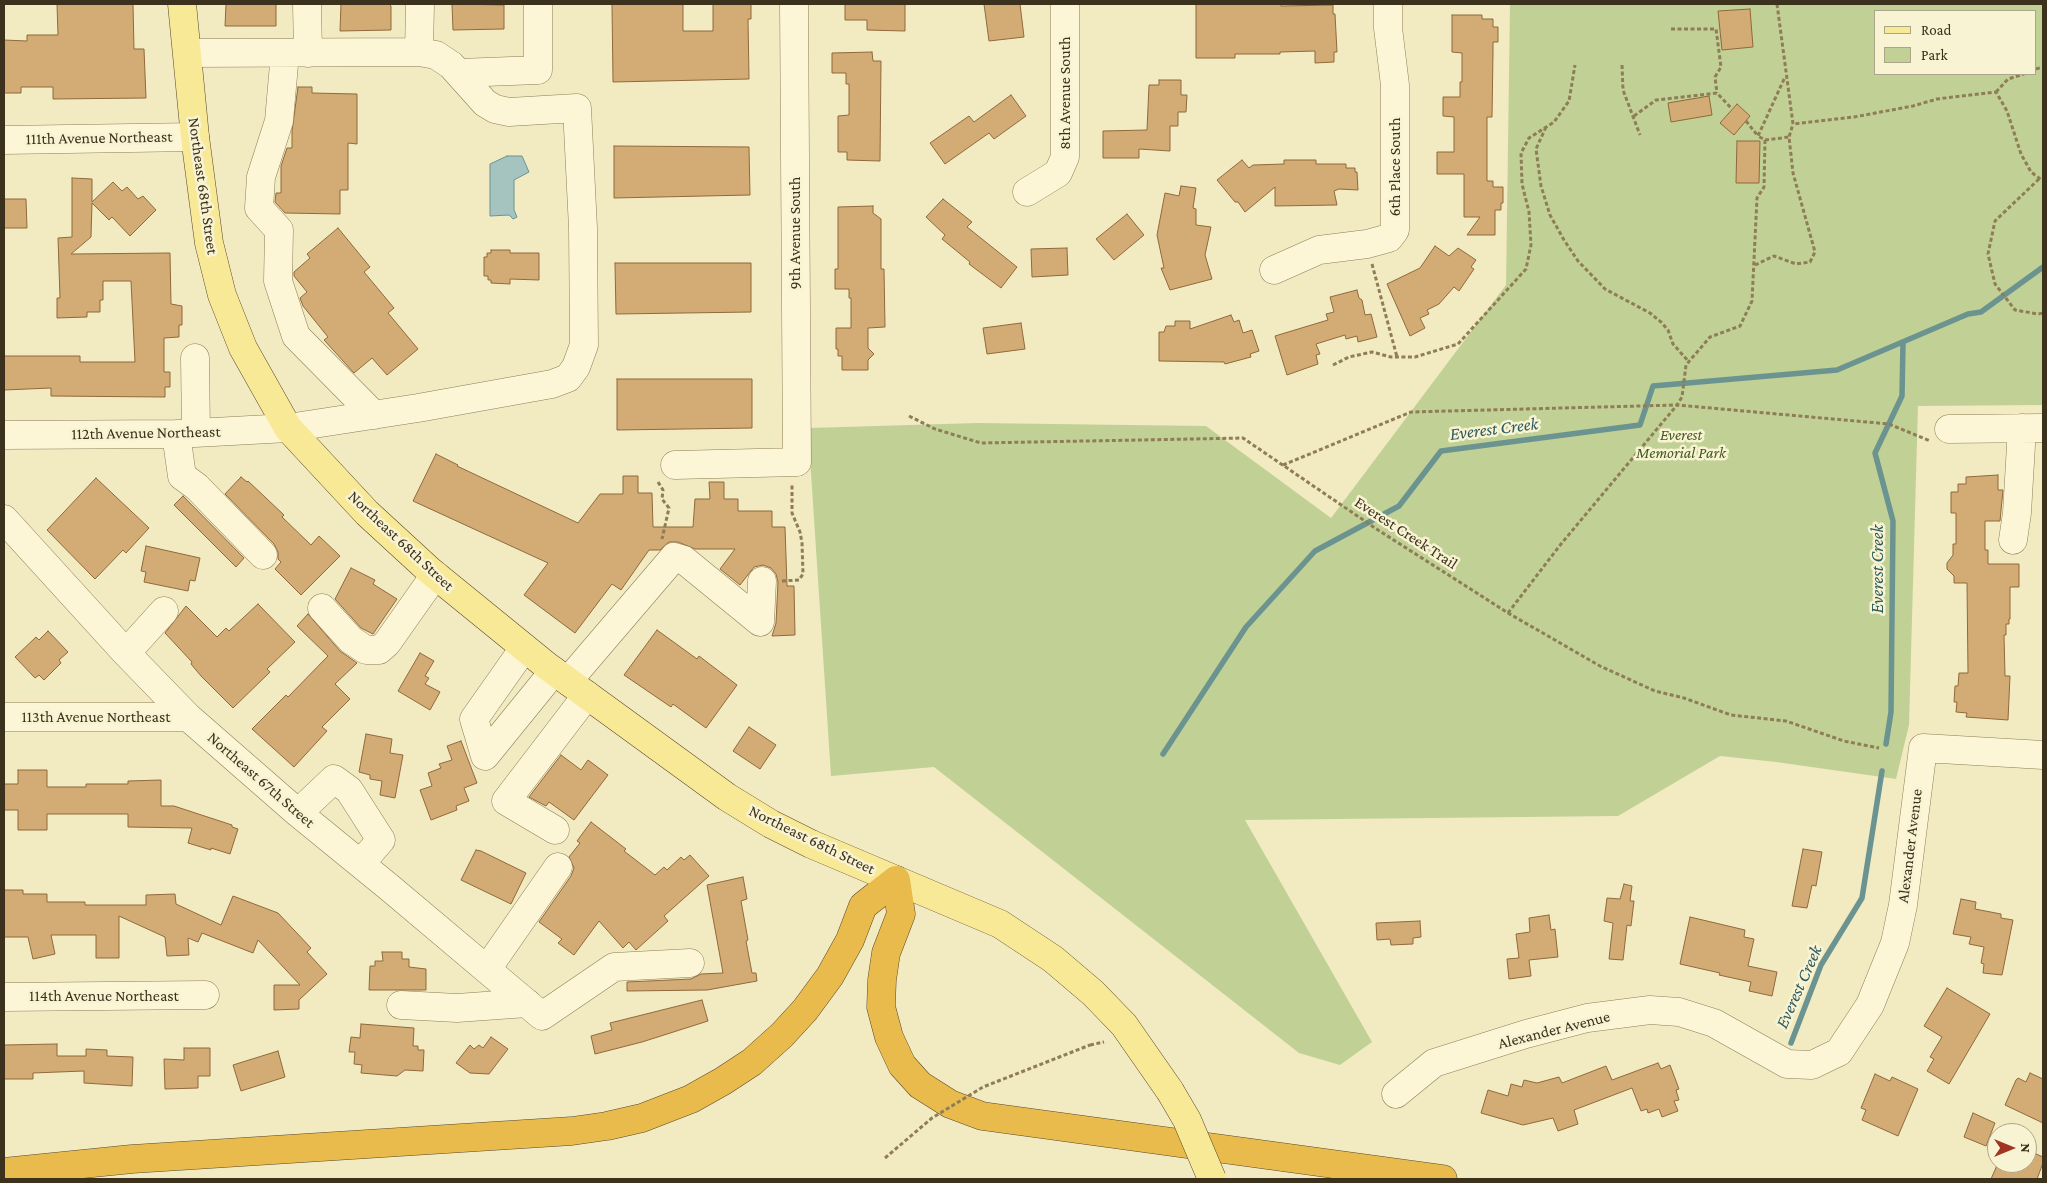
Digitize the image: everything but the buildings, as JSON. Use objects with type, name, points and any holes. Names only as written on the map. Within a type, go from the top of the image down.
[{"type":"highway","points":[[4,1172],[132,1159],[572,1131],[642,1118],[691,1099],[723,1081],[752,1062],[782,1035],[806,1010],[830,976],[850,940],[863,906],[896,880],[901,914],[886,953],[881,1007],[889,1037],[902,1065],[920,1085],[950,1104],[982,1116],[1444,1179]]},
{"type":"main road","name":"Northeast 68th Street","points":[[182,4],[195,137],[209,243],[222,295],[243,348],[288,428],[367,512],[435,575],[570,683],[742,806],[811,844],[1000,924],[1053,958],[1093,993],[1137,1043],[1170,1091],[1187,1120],[1212,1179]]},
{"type":"street","points":[[307,4],[279,121],[261,177],[259,208],[279,230],[278,281],[296,336],[374,415]]},
{"type":"street","points":[[419,52],[420,4]]},
{"type":"street","points":[[188,53],[419,52],[436,55],[459,73],[538,70],[538,4]]},
{"type":"street","name":"9th Avenue South","points":[[794,4],[797,462]]},
{"type":"street","name":"8th Avenue South","points":[[1027,192],[1058,173],[1065,157],[1065,4]]},
{"type":"street","name":"6th Place South","points":[[1274,270],[1319,250],[1367,244],[1389,238],[1395,230],[1395,85],[1388,28],[1388,4]]},
{"type":"street","name":"112th Avenue Northeast","points":[[4,435],[186,433],[288,428],[552,384],[568,378],[576,367],[584,345],[583,228],[577,108],[508,112],[495,109],[485,103],[459,73]]},
{"type":"street","name":"111th Avenue Northeast","points":[[4,140],[195,137]]},
{"type":"street","points":[[195,358],[182,476],[197,487],[263,555]]},
{"type":"street","points":[[1940,435],[2033,428],[2013,540]]},
{"type":"street","points":[[675,464],[797,462]]},
{"type":"street","name":"Northeast 67th Street","points":[[4,519],[126,653],[188,717],[298,813],[535,1010]]},
{"type":"street","points":[[524,648],[474,719],[485,756],[570,683],[674,557],[684,560],[760,622],[760,584],[762,580]]},
{"type":"street","points":[[322,608],[351,640],[366,650],[379,650],[387,643],[435,575]]},
{"type":"street","points":[[126,653],[164,611]]},
{"type":"street","points":[[555,830],[506,801],[570,683]]},
{"type":"street","name":"113th Avenue Northeast","points":[[4,717],[188,717]]},
{"type":"street","name":"Alexander Avenue","points":[[1396,1094],[1434,1063],[1526,1034],[1578,1021],[1650,1010],[1679,1012],[1714,1023],[1787,1064],[1812,1065],[1839,1052],[1870,1005],[1895,943],[1903,905],[1923,748],[2043,755]]},
{"type":"street","points":[[298,813],[334,779],[349,790],[381,840],[360,863]]},
{"type":"street","points":[[487,970],[558,867]]},
{"type":"street","points":[[401,1005],[535,1010],[614,967],[690,963]]},
{"type":"street","name":"114th Avenue Northeast","points":[[4,997],[205,995]]},
{"type":"path","points":[[1754,265],[1774,256],[1796,264],[1810,262],[1815,252],[1793,174],[1788,137],[1793,124],[1777,4]]},
{"type":"path","points":[[1671,29],[1716,29],[1721,66],[1715,77],[1717,94],[1732,109]]},
{"type":"path","points":[[1333,364],[1349,357],[1372,352],[1397,357],[1415,357],[1458,344],[1526,269],[1531,245],[1529,212],[1522,184],[1521,153],[1529,138],[1554,122],[1569,101],[1575,65]]},
{"type":"path","points":[[1622,65],[1623,90],[1640,135]]},
{"type":"path","points":[[1793,124],[1880,113],[1963,94],[1996,92],[2008,79],[2021,75]]},
{"type":"path","points":[[1758,136],[1786,76]]},
{"type":"path","points":[[1996,92],[2007,111],[2021,154],[2031,172],[2043,181]]},
{"type":"path","points":[[1634,116],[1656,100],[1717,94]]},
{"type":"path","points":[[1746,121],[1758,136],[1764,140],[1788,137]]},
{"type":"path","points":[[1546,127],[1536,149],[1540,186],[1550,215],[1564,240],[1578,261],[1605,289],[1650,313],[1661,322],[1668,330],[1673,344],[1687,364]]},
{"type":"path","points":[[1508,613],[1561,544],[1677,405],[1682,397],[1687,364],[1710,337],[1740,326],[1752,301],[1757,198],[1764,187],[1764,140]]},
{"type":"path","points":[[2039,178],[1995,221],[1988,254],[1995,284],[2015,310],[2038,314],[2043,313]]},
{"type":"path","points":[[1367,244],[1397,357]]},
{"type":"path","points":[[1282,465],[1411,412],[1677,405],[1889,424],[1940,435]]},
{"type":"path","name":"Everest Creek Trail","points":[[909,416],[935,429],[981,444],[1243,438],[1378,530],[1508,613],[1600,666],[1655,691],[1684,698],[1731,715],[1786,721],[1844,741],[1879,748]]},
{"type":"path","points":[[762,580],[799,580],[803,574],[802,543],[792,512],[792,474],[797,462]]},
{"type":"path","points":[[665,568],[662,535],[669,508],[662,500],[663,490],[656,478],[656,470],[659,466],[675,464]]},
{"type":"path","points":[[885,1158],[932,1118],[983,1087],[1090,1045],[1104,1042]]},
{"type":"green space","name":"Everest Memorial Park","points":[[1510,4],[2043,4],[2043,405],[1918,406],[1909,725],[1896,779],[1720,756],[1618,816],[1245,820],[1372,1042],[1340,1065],[1299,1053],[934,767],[831,776],[808,428],[978,423],[1206,426],[1331,518],[1506,285]]},
{"type":"water","points":[[507,156],[522,156],[529,172],[514,180],[514,210],[517,217],[513,219],[509,215],[490,216],[490,164]]},
{"type":"waterway","name":"Everest Creek","points":[[1163,754],[1246,627],[1315,551],[1399,506],[1441,451],[1640,425],[1653,386],[1837,370],[1968,314],[1981,312],[2043,267]]},
{"type":"waterway","name":"Everest Creek","points":[[1886,744],[1891,712],[1893,521],[1875,453],[1902,396],[1903,342]]},
{"type":"waterway","name":"Everest Creek","points":[[1791,1043],[1821,965],[1862,898],[1882,771]]}]
